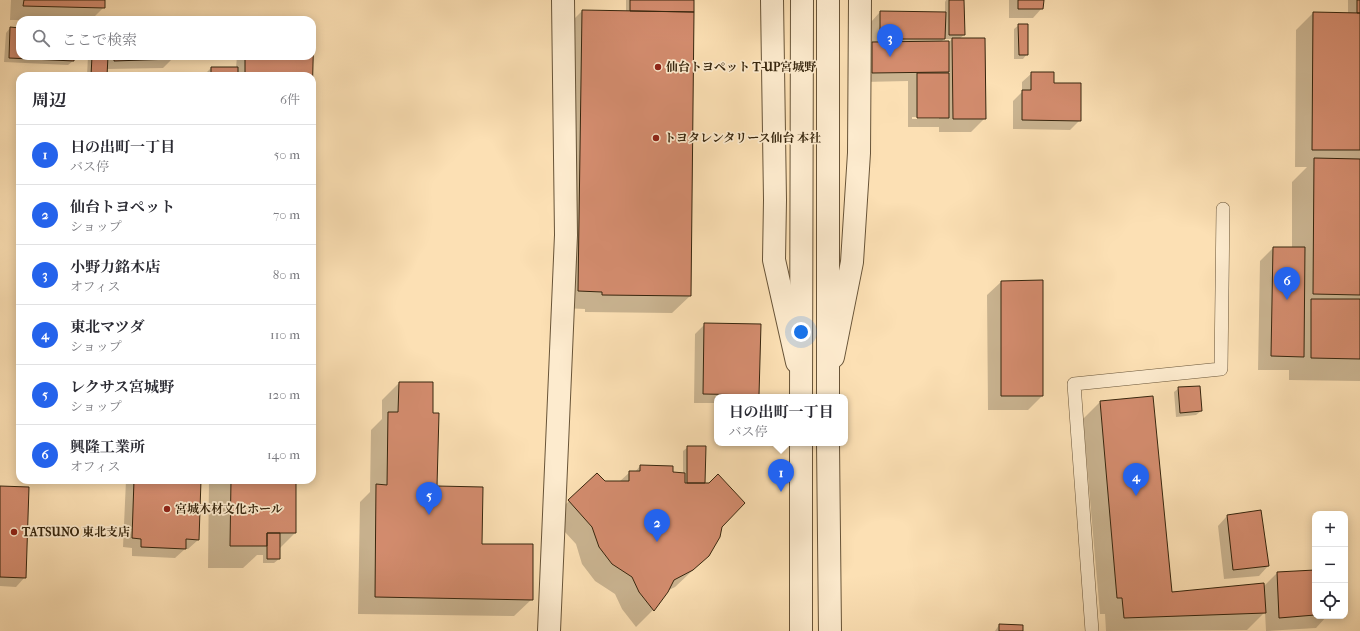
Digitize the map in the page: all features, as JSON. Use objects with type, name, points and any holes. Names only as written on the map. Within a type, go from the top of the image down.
[{"type":"street","points":[[549,631],[566,235],[563,0]]},
{"type":"street","points":[[772,0],[775,200],[774,260],[801,389]]},
{"type":"street","points":[[827,390],[852,262],[859,153],[860,0]]},
{"type":"street","points":[[801,389],[802,2]]},
{"type":"street","points":[[827,390],[828,3]]},
{"type":"street","points":[[801,446],[801,631]]},
{"type":"street","points":[[828,446],[830,631]]},
{"type":"lane","points":[[1092,631],[1074,384],[1221,369],[1223,209]]},
{"type":"building","points":[[24,0],[105,0],[105,8],[23,6]]},
{"type":"building","points":[[630,0],[694,0],[694,12],[630,11]]},
{"type":"building","points":[[949,0],[964,0],[965,35],[949,35]]},
{"type":"building","points":[[1018,0],[1044,0],[1043,9],[1018,9]]},
{"type":"building","points":[[1357,0],[1360,0],[1360,13],[1357,13]]},
{"type":"building","points":[[582,10],[694,12],[691,296],[602,295],[602,292],[578,291]]},
{"type":"building","points":[[880,11],[946,12],[945,39],[880,39]]},
{"type":"building","points":[[1313,12],[1360,13],[1360,150],[1312,150]]},
{"type":"building","points":[[1018,24],[1028,24],[1028,55],[1019,55]]},
{"type":"building","points":[[10,27],[16,28],[16,58],[9,58]]},
{"type":"building","points":[[952,38],[985,38],[986,119],[953,119]]},
{"type":"building","points":[[949,41],[949,72],[872,73],[872,42]]},
{"type":"building","points":[[52,60],[74,60],[74,61]]},
{"type":"building","points":[[92,60],[108,60],[107,72],[91,72]]},
{"type":"building","points":[[114,60],[144,60],[114,61]]},
{"type":"building","points":[[245,60],[313,60],[313,72],[245,72]]},
{"type":"building","points":[[211,67],[238,67],[238,72],[211,72]]},
{"type":"building","points":[[1031,72],[1054,72],[1054,83],[1081,83],[1081,121],[1022,120],[1022,90],[1031,90]]},
{"type":"building","points":[[917,73],[949,73],[949,118],[917,118]]},
{"type":"building","points":[[1314,158],[1360,159],[1360,295],[1313,294]]},
{"type":"building","points":[[1273,247],[1305,247],[1304,357],[1271,356]]},
{"type":"building","points":[[1043,280],[1043,396],[1001,396],[1001,281]]},
{"type":"building","points":[[1311,299],[1360,299],[1360,359],[1311,358]]},
{"type":"building","points":[[704,323],[761,324],[759,394],[703,394]]},
{"type":"building","points":[[399,382],[433,382],[433,413],[439,413],[437,486],[483,487],[482,544],[533,544],[533,600],[375,597],[376,484],[387,485],[388,412],[398,412]]},
{"type":"building","points":[[1200,386],[1202,411],[1180,413],[1178,387]]},
{"type":"building","points":[[1153,396],[1172,592],[1264,583],[1266,613],[1124,618],[1122,598],[1117,598],[1100,401]]},
{"type":"building","points":[[687,446],[706,446],[705,483],[687,483]]},
{"type":"building","points":[[640,465],[673,466],[673,472],[685,473],[685,483],[709,483],[718,474],[745,503],[722,527],[720,537],[709,556],[693,570],[674,580],[668,592],[654,611],[639,592],[632,577],[612,564],[599,547],[592,527],[568,500],[597,473],[605,481],[629,481],[629,471],[640,471]]},
{"type":"building","name":"宮城木材文化ホール","points":[[134,484],[201,484],[199,540],[186,539],[186,549],[141,547],[141,539],[132,538]]},
{"type":"building","points":[[231,484],[296,484],[296,533],[267,533],[267,546],[230,546]]},
{"type":"building","name":"TATSUNO 東北支店","points":[[0,486],[29,487],[26,578],[0,577]]},
{"type":"building","points":[[1261,510],[1269,566],[1233,570],[1227,515]]},
{"type":"building","points":[[267,533],[280,533],[280,559],[267,559]]},
{"type":"building","points":[[1312,570],[1312,615],[1279,618],[1277,572]]},
{"type":"building","points":[[999,624],[1023,625],[1023,631],[999,631]]},
{"type":"place","name":"小野力銘木店","points":[[890,57]]},
{"type":"place","name":"仙台トヨペット T-UP宮城野","points":[[658,67]]},
{"type":"place","name":"トヨタレンタリース仙台 本社","points":[[656,138]]},
{"type":"place","name":"興隆工業所","points":[[1287,300]]},
{"type":"place","name":"日の出町一丁目","points":[[781,492]]},
{"type":"place","name":"東北マツダ","points":[[1136,496]]},
{"type":"place","name":"宮城木材文化ホール","points":[[167,509]]},
{"type":"place","name":"レクサス宮城野","points":[[429,515]]},
{"type":"place","name":"TATSUNO 東北支店","points":[[14,532]]},
{"type":"place","name":"仙台トヨペット","points":[[657,542]]}]
